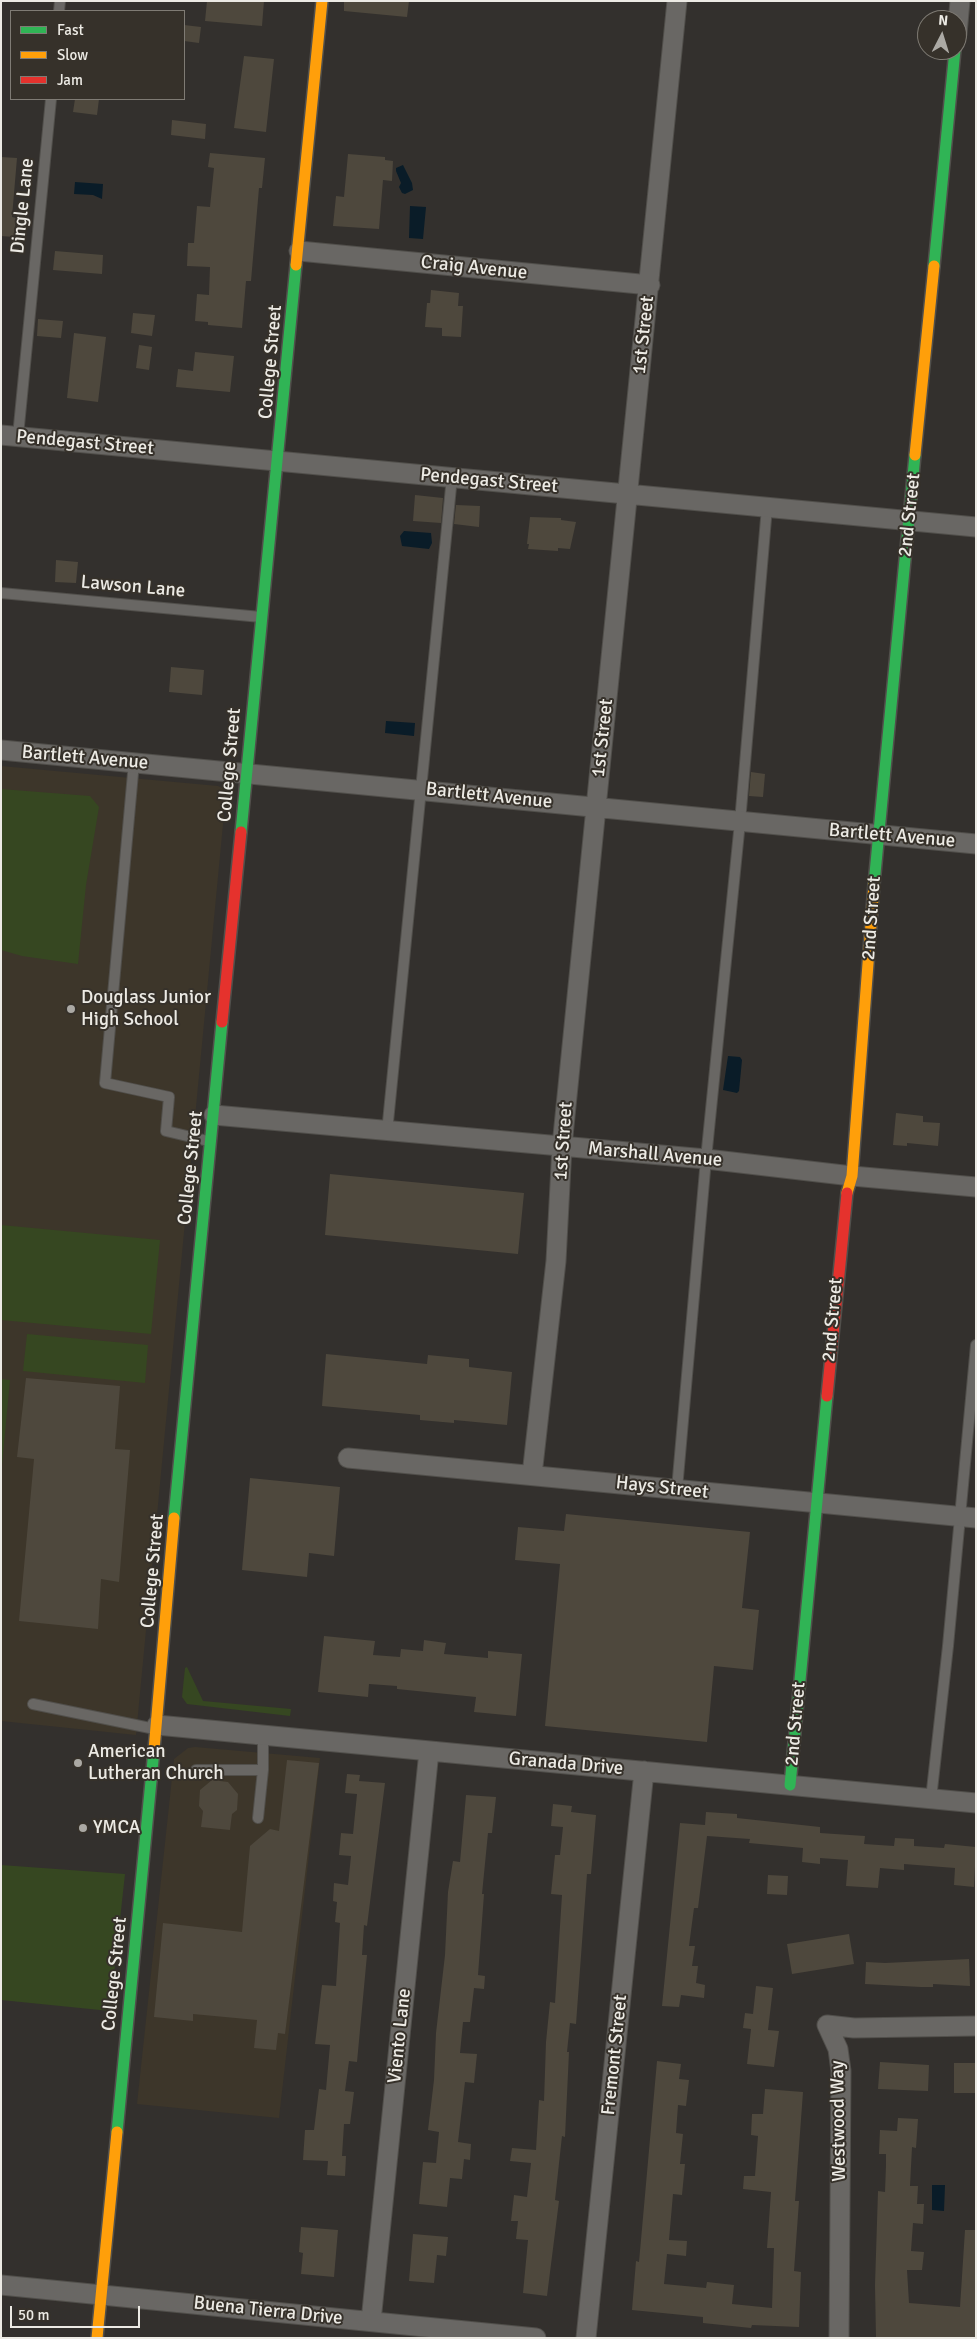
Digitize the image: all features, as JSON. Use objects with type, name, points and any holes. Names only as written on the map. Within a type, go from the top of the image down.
[{"type":"street","name":"College Street","points":[[97,2338],[157,1727],[183,1420],[279,460],[322,1]]},
{"type":"street","name":"1st Street","points":[[532,1475],[556,1261],[562,1146],[626,494],[650,285],[677,1]]},
{"type":"street","points":[[955,1],[976,4]]},
{"type":"street","name":"2nd Street","points":[[790,1785],[846,1195],[852,1176],[878,835],[954,60]]},
{"type":"street","name":"Craig Avenue","points":[[299,251],[650,285]]},
{"type":"street","name":"Pendegast Street","points":[[10,436],[976,527]]},
{"type":"street","name":"Bartlett Avenue","points":[[1,750],[976,844]]},
{"type":"street","name":"Marshall Avenue","points":[[214,1115],[387,1132],[706,1159],[852,1176],[976,1187]]},
{"type":"street","name":"Hays Street","points":[[348,1458],[968,1517]]},
{"type":"street","name":"Granada Drive","points":[[157,1727],[263,1735],[976,1803]]},
{"type":"street","name":"Viento Lane","points":[[372,2322],[429,1751]]},
{"type":"street","name":"Fremont Street","points":[[586,2338],[644,1771]]},
{"type":"street","name":"Westwood Way","points":[[840,2338],[841,2071],[838,2049],[827,2025],[854,2028],[976,2026]]},
{"type":"street","name":"Buena Tierra Drive","points":[[1,2285],[536,2338]]},
{"type":"lane","name":"Dingle Lane","points":[[10,436],[51,100]]},
{"type":"lane","points":[[387,1132],[452,477]]},
{"type":"lane","points":[[677,1489],[706,1159],[740,822],[768,507]]},
{"type":"lane","name":"Lawson Lane","points":[[1,592],[262,617]]},
{"type":"lane","points":[[134,762],[105,1083],[169,1097],[166,1131],[212,1142]]},
{"type":"lane","points":[[931,1799],[968,1517],[976,1345]]},
{"type":"lane","points":[[33,1704],[157,1727]]},
{"type":"lane","points":[[258,1818],[263,1770],[263,1735]]},
{"type":"lane","points":[[196,1770],[263,1770]]},
{"type":"shaded area","points":[[1,766],[218,786],[225,789],[226,793],[136,1735],[1,1721]]},
{"type":"shaded area","points":[[195,1747],[320,1758],[279,2118],[137,2104],[174,1759],[188,1748]]},
{"type":"green space","points":[[1,789],[90,796],[99,807],[86,885],[78,964],[22,956],[1,950]]},
{"type":"green space","points":[[1,1225],[160,1240],[151,1334],[1,1320]]},
{"type":"green space","points":[[27,1334],[148,1345],[145,1383],[23,1371]]},
{"type":"green space","points":[[1,1379],[10,1380],[1,1476]]},
{"type":"green space","points":[[187,1667],[203,1701],[291,1709],[290,1716],[187,1704],[182,1697],[185,1668]]},
{"type":"green space","points":[[1,1865],[125,1874],[110,2011],[1,2000]]},
{"type":"water","points":[[403,165],[412,183],[413,190],[405,194],[402,193],[399,187],[401,183],[396,171],[396,168]]},
{"type":"water","points":[[75,182],[103,184],[102,199],[93,195],[74,194]]},
{"type":"water","points":[[410,206],[426,207],[423,239],[409,238]]},
{"type":"water","points":[[404,531],[431,533],[432,543],[429,549],[402,546],[400,536]]},
{"type":"water","points":[[386,721],[415,723],[414,736],[385,733]]},
{"type":"water","points":[[728,1056],[740,1057],[742,1060],[739,1091],[737,1093],[723,1090]]},
{"type":"water","points":[[932,2185],[945,2185],[944,2211],[932,2210]]},
{"type":"building","points":[[207,1],[264,1],[262,26],[205,21]]},
{"type":"building","points":[[344,1],[409,1],[407,17],[344,11]]},
{"type":"building","points":[[185,25],[201,27],[199,43],[185,41]]},
{"type":"building","points":[[244,56],[274,59],[266,132],[234,128]]},
{"type":"building","points":[[75,100],[99,100],[97,115],[73,112]]},
{"type":"building","points":[[172,120],[206,124],[205,139],[171,135]]},
{"type":"building","points":[[210,153],[265,158],[262,188],[259,188],[251,281],[246,281],[242,328],[208,325],[208,322],[195,321],[197,294],[209,295],[210,267],[187,266],[188,243],[194,243],[197,206],[210,207],[214,168],[208,167]]},
{"type":"building","points":[[348,154],[385,157],[385,160],[393,161],[392,181],[383,180],[379,229],[333,226],[336,196],[344,197]]},
{"type":"building","points":[[1,157],[17,158],[12,217],[16,218],[14,237],[1,236]]},
{"type":"building","points":[[55,251],[103,255],[102,274],[53,270]]},
{"type":"building","points":[[431,290],[459,293],[458,306],[463,306],[461,337],[442,336],[442,328],[425,327],[427,303],[430,303]]},
{"type":"building","points":[[133,313],[155,315],[152,336],[131,333]]},
{"type":"building","points":[[38,319],[63,321],[61,338],[37,336]]},
{"type":"building","points":[[74,333],[106,337],[98,402],[67,398]]},
{"type":"building","points":[[139,345],[152,347],[149,370],[136,368]]},
{"type":"building","points":[[195,352],[234,356],[230,392],[176,387],[178,369],[193,371]]},
{"type":"building","points":[[415,495],[443,498],[441,523],[413,521]]},
{"type":"building","points":[[456,505],[480,506],[479,527],[454,524]]},
{"type":"building","points":[[530,517],[561,518],[561,520],[576,522],[570,549],[558,548],[558,551],[528,549]]},
{"type":"building","points":[[56,560],[78,562],[76,583],[55,582]]},
{"type":"building","points":[[171,667],[204,670],[202,695],[169,692]]},
{"type":"building","points":[[751,772],[765,774],[763,797],[749,796]]},
{"type":"building","points":[[896,1113],[923,1116],[923,1122],[940,1123],[938,1146],[907,1143],[907,1146],[893,1145]]},
{"type":"building","points":[[330,1174],[524,1193],[518,1254],[325,1235]]},
{"type":"building","points":[[326,1354],[427,1364],[428,1355],[469,1359],[469,1367],[512,1372],[507,1425],[454,1420],[454,1423],[420,1420],[420,1415],[322,1406]]},
{"type":"building","points":[[26,1378],[120,1386],[115,1449],[130,1450],[119,1582],[101,1579],[98,1629],[19,1621],[34,1459],[17,1457]]},
{"type":"building","points":[[250,1478],[340,1487],[334,1556],[309,1553],[307,1577],[242,1570]]},
{"type":"building","points":[[566,1514],[750,1532],[742,1608],[759,1610],[753,1670],[714,1666],[707,1742],[545,1726],[560,1564],[515,1560],[518,1527],[564,1531]]},
{"type":"building","points":[[324,1636],[375,1641],[373,1655],[400,1657],[401,1649],[423,1651],[424,1640],[446,1643],[444,1654],[488,1658],[488,1651],[522,1654],[516,1716],[474,1712],[476,1697],[397,1689],[397,1686],[369,1684],[368,1697],[318,1692]]},
{"type":"building","points":[[287,1760],[319,1763],[285,2034],[278,2033],[276,2050],[254,2048],[257,2020],[193,2014],[193,2021],[154,2017],[163,1923],[242,1932],[250,1846],[270,1829],[279,1831]]},
{"type":"building","points":[[347,1774],[360,1775],[359,1781],[385,1783],[367,1926],[364,1925],[362,1955],[367,1955],[357,2062],[349,2061],[345,2091],[354,2092],[350,2124],[344,2124],[342,2156],[346,2156],[345,2176],[327,2175],[328,2161],[303,2160],[305,2130],[314,2130],[319,2089],[326,2090],[330,2045],[315,2044],[322,1985],[336,1986],[340,1923],[335,1922],[337,1902],[333,1901],[334,1883],[348,1885],[351,1856],[339,1855],[341,1833],[353,1834],[357,1794],[345,1793]]},
{"type":"building","points":[[212,1780],[228,1782],[238,1794],[237,1810],[232,1814],[230,1830],[201,1827],[203,1811],[199,1806],[200,1790]]},
{"type":"building","points":[[466,1795],[496,1797],[492,1833],[488,1833],[482,1894],[484,1894],[478,1975],[485,1976],[484,1989],[474,1988],[470,2022],[463,2022],[460,2053],[477,2054],[474,2083],[465,2082],[458,2142],[471,2144],[470,2160],[464,2159],[462,2179],[450,2178],[447,2207],[419,2204],[423,2162],[436,2163],[439,2132],[428,2130],[445,1955],[448,1892],[453,1861],[460,1862]]},
{"type":"building","points":[[553,1804],[572,1806],[571,1812],[596,1815],[591,1874],[587,1874],[576,2024],[570,2023],[567,2052],[569,2052],[565,2137],[562,2136],[555,2200],[559,2201],[547,2296],[523,2293],[528,2240],[516,2239],[518,2221],[511,2221],[514,2195],[527,2197],[531,2163],[510,2161],[512,2148],[536,2150],[539,2100],[544,2101],[546,2042],[550,2002],[555,2003],[562,1895],[551,1894],[555,1855],[560,1855],[563,1827],[551,1826]]},
{"type":"building","points":[[706,1812],[737,1814],[737,1818],[820,1827],[820,1833],[865,1836],[864,1844],[894,1846],[895,1838],[914,1839],[914,1846],[944,1848],[945,1844],[976,1847],[974,1887],[954,1885],[955,1868],[904,1864],[904,1870],[880,1868],[878,1888],[846,1886],[848,1860],[820,1858],[820,1864],[802,1862],[803,1848],[749,1843],[750,1839],[707,1836],[698,1908],[694,1908],[689,1946],[695,1946],[692,1966],[698,1966],[696,1983],[705,1985],[704,1998],[681,1995],[679,2007],[662,2006],[680,1823],[705,1825]]},
{"type":"building","points":[[768,1875],[788,1876],[787,1895],[767,1894]]},
{"type":"building","points":[[849,1934],[854,1964],[792,1974],[787,1944]]},
{"type":"building","points":[[969,1959],[970,1986],[933,1984],[933,1987],[921,1987],[865,1984],[866,1962],[885,1963]]},
{"type":"building","points":[[756,1986],[773,1988],[768,2030],[779,2031],[774,2067],[747,2064],[751,2029],[743,2028],[745,2013],[753,2014]]},
{"type":"building","points":[[657,2061],[681,2064],[679,2079],[689,2080],[686,2106],[678,2105],[676,2133],[683,2134],[680,2164],[685,2164],[682,2195],[673,2194],[669,2240],[687,2241],[686,2256],[667,2254],[664,2284],[706,2288],[707,2282],[734,2285],[732,2304],[772,2308],[774,2248],[767,2248],[771,2192],[743,2189],[744,2176],[755,2176],[758,2136],[751,2135],[752,2114],[763,2114],[765,2089],[803,2092],[795,2201],[799,2201],[794,2271],[801,2272],[799,2327],[752,2325],[751,2328],[703,2323],[703,2317],[632,2310],[636,2261],[639,2262]]},
{"type":"building","points":[[880,2062],[929,2065],[928,2091],[878,2089]]},
{"type":"building","points":[[954,2063],[976,2063],[976,2093],[954,2093]]},
{"type":"building","points":[[898,2118],[918,2119],[916,2148],[912,2147],[910,2186],[918,2186],[917,2204],[924,2204],[923,2224],[913,2223],[911,2251],[924,2252],[922,2270],[907,2270],[909,2303],[960,2307],[965,2230],[976,2230],[976,2338],[876,2338],[875,2285],[878,2191],[885,2192],[886,2165],[886,2154],[879,2154],[880,2130],[897,2131]]},
{"type":"building","points":[[301,2227],[338,2230],[334,2277],[301,2274],[303,2253],[299,2252]]},
{"type":"building","points":[[413,2234],[448,2237],[446,2256],[437,2255],[434,2283],[409,2281]]},
{"type":"traffic: fast","points":[[934,266],[954,60]]},
{"type":"traffic: fast","points":[[241,832],[296,265]]},
{"type":"traffic: fast","points":[[874,884],[915,455]]},
{"type":"traffic: fast","points":[[174,1518],[222,1022]]},
{"type":"traffic: fast","points":[[790,1785],[827,1396]]},
{"type":"traffic: fast","points":[[117,2132],[154,1750]]},
{"type":"traffic: slow","points":[[296,265],[322,1]]},
{"type":"traffic: slow","points":[[915,455],[934,266]]},
{"type":"traffic: slow","points":[[847,1193],[852,1176],[874,884]]},
{"type":"traffic: slow","points":[[154,1750],[174,1518]]},
{"type":"traffic: slow","points":[[97,2338],[117,2132]]},
{"type":"traffic: jam","points":[[222,1022],[241,832]]},
{"type":"traffic: jam","points":[[827,1396],[847,1193]]},
{"type":"place","name":"Douglass Junior High School","points":[[71,1009]]},
{"type":"place","name":"American Lutheran Church","points":[[78,1763]]},
{"type":"place","name":"YMCA","points":[[83,1828]]}]
